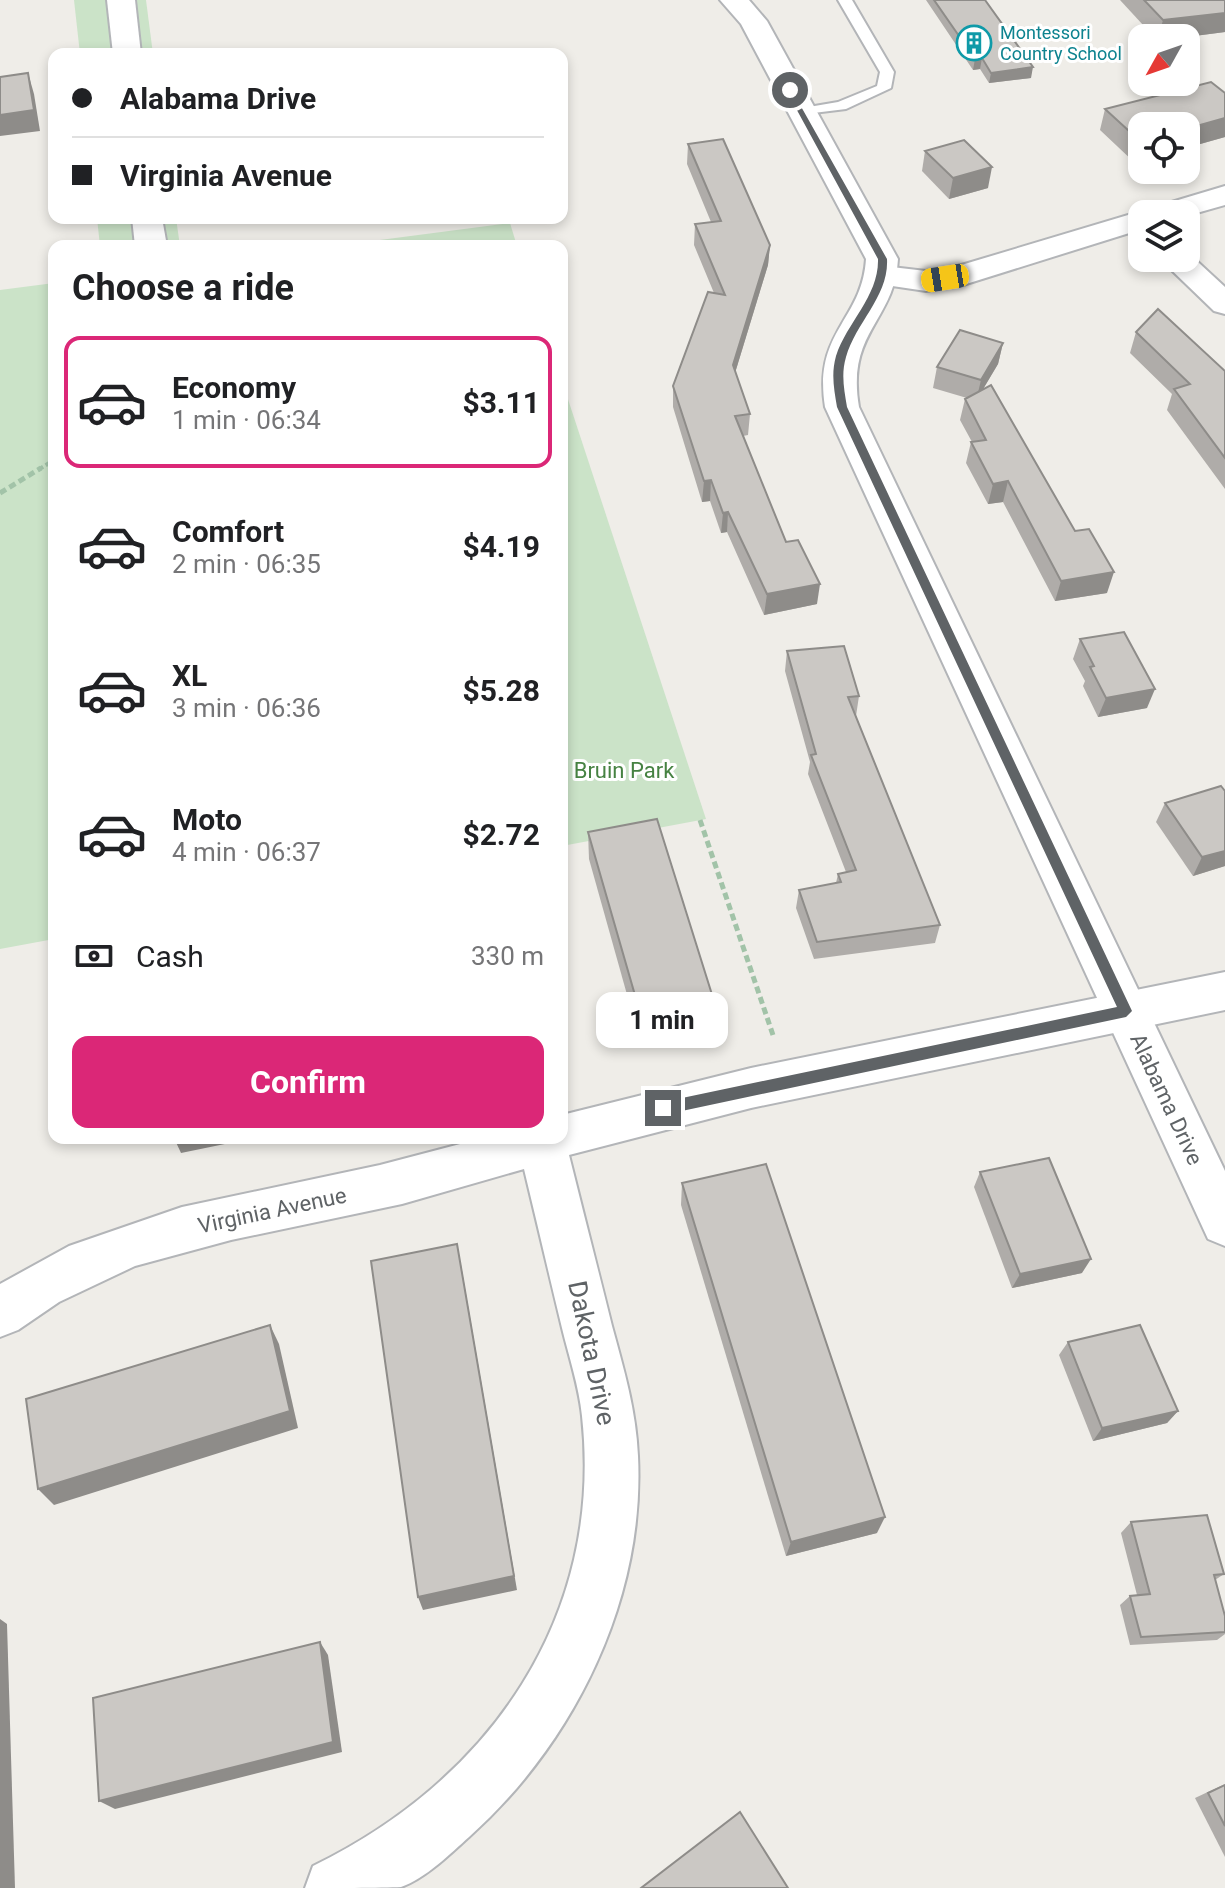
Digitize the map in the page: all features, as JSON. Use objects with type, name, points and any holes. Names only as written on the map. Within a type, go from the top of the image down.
[{"type":"street","points":[[121,0],[126,48]]},
{"type":"street","points":[[746,7],[882,259],[883,276],[926,281],[963,275],[1128,225]]},
{"type":"street","points":[[1200,203],[1225,195]]},
{"type":"street","points":[[1190,272],[1225,304]]},
{"type":"street","name":"Alabama Drive","points":[[883,276],[842,355],[838,379],[842,407],[1225,1223]]},
{"type":"street","name":"Virginia Avenue","points":[[568,1135],[751,1088],[1225,991]]},
{"type":"street","name":"Virginia Avenue","points":[[0,1313],[85,1262],[158,1236],[399,1182],[535,1144]]},
{"type":"street","name":"Dakota Drive","points":[[335,1888],[423,1837],[495,1771],[545,1703],[573,1649],[604,1558],[613,1484],[609,1415],[554,1144]]},
{"type":"lane","points":[[802,112],[841,106],[884,88],[887,72],[845,0]]},
{"type":"path","points":[[0,493],[48,464]]},
{"type":"path","points":[[700,820],[774,1038]]},
{"type":"green space","points":[[74,0],[146,0],[152,48],[79,48]]},
{"type":"green space","points":[[98,224],[177,224],[179,240],[99,240]]},
{"type":"green space","points":[[510,224],[515,240],[380,240]]},
{"type":"green space","points":[[48,284],[48,940],[0,949],[0,290]]},
{"type":"green space","name":"Bruin Park","points":[[568,399],[706,819],[568,845]]},
{"type":"building","points":[[934,0],[985,0],[1033,67],[991,73],[982,58],[975,59]]},
{"type":"building","points":[[1144,0],[1225,0],[1225,13],[1163,20]]},
{"type":"building","points":[[28,73],[34,110],[0,115],[0,77]]},
{"type":"building","points":[[1211,82],[1225,93],[1225,118],[1200,125],[1200,112],[1128,112],[1128,130],[1105,109],[1156,96],[1200,96],[1200,85]]},
{"type":"building","points":[[723,139],[770,245],[733,365],[750,414],[735,416],[786,542],[798,540],[820,584],[767,594],[728,512],[723,513],[711,480],[704,481],[673,386],[708,292],[725,295],[695,224],[721,221],[688,144]]},
{"type":"building","points":[[964,140],[992,167],[953,178],[925,151]]},
{"type":"building","points":[[1158,309],[1225,371],[1225,458],[1174,389],[1190,384],[1136,332]]},
{"type":"building","points":[[960,330],[1003,343],[981,380],[937,367]]},
{"type":"building","points":[[991,385],[1075,531],[1089,529],[1114,572],[1061,581],[1008,481],[993,484],[971,442],[986,440],[965,399]]},
{"type":"building","points":[[1124,632],[1155,689],[1106,698],[1080,639]]},
{"type":"building","points":[[844,646],[859,696],[848,697],[940,925],[817,942],[799,890],[841,882],[838,874],[856,870],[811,755],[816,754],[787,651]]},
{"type":"building","points":[[1221,786],[1225,791],[1225,851],[1202,857],[1165,803]]},
{"type":"building","points":[[657,819],[714,1001],[641,1016],[588,832]]},
{"type":"building","points":[[1049,1158],[1091,1259],[1020,1274],[980,1172]]},
{"type":"building","points":[[766,1164],[885,1517],[791,1542],[682,1183]]},
{"type":"building","points":[[457,1244],[514,1576],[418,1597],[371,1261]]},
{"type":"building","points":[[270,1325],[290,1411],[38,1489],[26,1399]]},
{"type":"building","points":[[1140,1325],[1178,1411],[1102,1428],[1068,1342]]},
{"type":"building","points":[[1207,1515],[1224,1574],[1214,1575],[1225,1616],[1225,1632],[1141,1637],[1130,1596],[1150,1594],[1131,1522]]},
{"type":"building","points":[[320,1642],[333,1742],[99,1801],[93,1698]]},
{"type":"building","points":[[1225,1785],[1225,1826],[1208,1793]]},
{"type":"building","points":[[740,1812],[788,1888],[641,1888]]},
{"type":"place","name":"Montessori Country School","points":[[974,43]]},
{"type":"route","points":[[663,1108],[1126,1011],[842,407],[838,379],[842,355],[883,276],[882,259],[790,90]]}]
